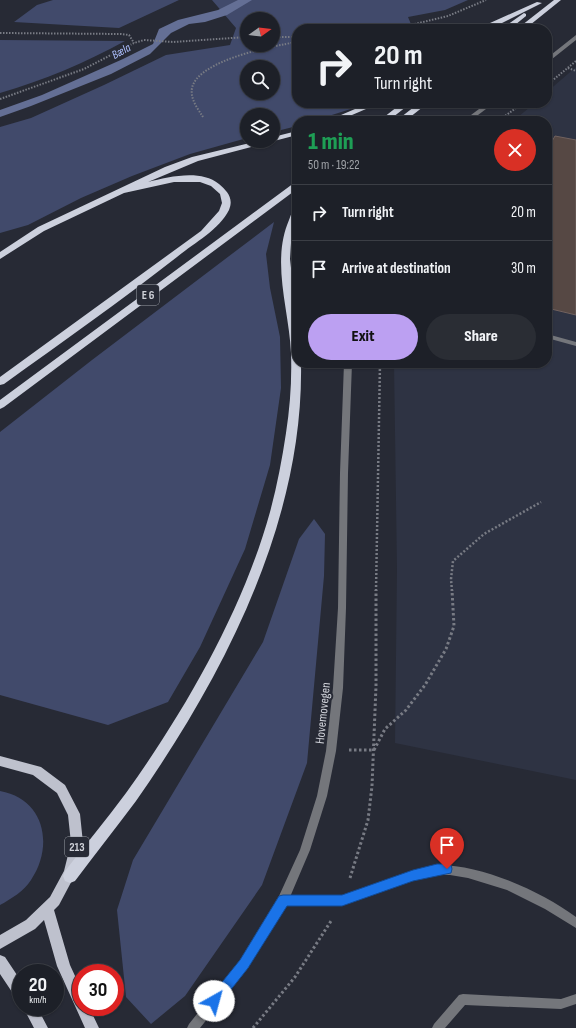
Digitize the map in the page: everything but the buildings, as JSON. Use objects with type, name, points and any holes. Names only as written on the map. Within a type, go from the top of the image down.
[{"type":"highway","points":[[527,24],[558,0]]},
{"type":"highway","points":[[492,24],[541,2]]},
{"type":"highway","points":[[512,24],[541,2]]},
{"type":"highway","points":[[344,116],[364,108]]},
{"type":"highway","points":[[390,116],[400,108]]},
{"type":"highway","points":[[407,116],[417,108]]},
{"type":"highway","points":[[280,138],[292,134]]},
{"type":"highway","points":[[0,256],[41,229],[168,169],[195,159],[240,148]]},
{"type":"highway","points":[[0,382],[142,279],[195,238],[216,221],[223,213],[227,199],[218,187],[210,182],[189,178],[169,180],[122,191]]},
{"type":"highway","name":"E 6","points":[[0,405],[292,189]]},
{"type":"highway","points":[[292,222],[289,229],[286,248],[286,270],[292,319]]},
{"type":"highway","points":[[70,876],[131,797],[220,653],[243,602],[271,530],[286,472],[293,418],[296,368]]},
{"type":"main road","name":"213","points":[[0,761],[13,762],[30,768],[46,776],[59,788],[69,803],[75,819],[77,838],[76,857],[70,876],[64,888],[48,910],[26,928],[0,942]]},
{"type":"main road","points":[[48,910],[64,966],[72,984]]},
{"type":"main road","points":[[0,962],[12,980]]},
{"type":"main road","points":[[35,1016],[41,1028]]},
{"type":"main road","points":[[87,1016],[92,1028]]},
{"type":"street","points":[[552,57],[576,37]]},
{"type":"street","points":[[473,116],[484,108]]},
{"type":"street","points":[[552,337],[576,344]]},
{"type":"street","name":"Hovemovegen","points":[[193,1028],[244,964],[283,900],[305,850],[322,796],[331,751],[338,688],[342,608],[344,473],[348,368]]},
{"type":"street","points":[[283,900],[342,900],[413,875],[447,869],[486,878],[520,892],[556,909],[576,923]]},
{"type":"street","points":[[438,1028],[463,999],[561,1004],[576,998]]},
{"type":"path","points":[[415,24],[448,16],[486,0]]},
{"type":"path","points":[[0,33],[121,34],[129,35],[134,42]]},
{"type":"path","points":[[280,36],[292,37]]},
{"type":"path","points":[[0,98],[84,69],[134,42],[151,40],[194,41],[240,38]]},
{"type":"path","points":[[203,117],[192,97],[192,87],[198,78],[225,62],[249,52],[292,43]]},
{"type":"path","points":[[552,81],[576,61]]},
{"type":"path","points":[[567,68],[576,72]]},
{"type":"path","points":[[505,116],[517,108]]},
{"type":"path","points":[[331,751],[374,750],[385,729],[406,710],[425,685],[446,649],[454,626],[454,606],[451,579],[453,561],[484,534],[541,502]]},
{"type":"shaded area","points":[[53,0],[179,0],[119,28],[14,22],[37,5]]},
{"type":"shaded area","points":[[212,0],[468,0],[445,10],[408,17],[411,24],[292,24],[292,108],[354,108],[329,116],[292,116],[292,127],[280,130],[280,108],[240,108],[240,140],[190,154],[132,176],[81,198],[28,225],[0,233],[0,127],[31,118],[166,55],[230,45],[236,28]]},
{"type":"shaded area","points":[[238,0],[252,0],[227,15],[205,22],[189,24],[171,33],[150,54],[111,74],[0,117],[0,110],[42,95],[153,44],[159,29],[178,20],[218,10]]},
{"type":"shaded area","points":[[0,40],[125,41],[95,57],[64,70],[0,93]]},
{"type":"shaded area","points":[[576,67],[576,780],[395,743],[397,569],[394,368],[552,368],[552,116],[519,116],[529,108],[552,108],[552,88]]},
{"type":"shaded area","points":[[274,222],[266,254],[270,288],[280,337],[281,388],[270,465],[245,549],[200,647],[168,702],[108,725],[0,695],[0,432]]},
{"type":"shaded area","points":[[314,519],[325,534],[324,576],[307,763],[262,885],[185,996],[151,1024],[126,997],[124,964],[123,964],[117,910],[133,860],[263,642],[299,539]]},
{"type":"shaded area","points":[[0,791],[15,796],[27,804],[36,814],[41,826],[43,839],[42,853],[38,867],[31,880],[21,891],[0,905]]},
{"type":"route","points":[[214,1001],[244,964],[283,900],[342,900],[413,875],[447,869]]},
{"type":"water label","name":"Bæla","points":[[121,51]]}]
